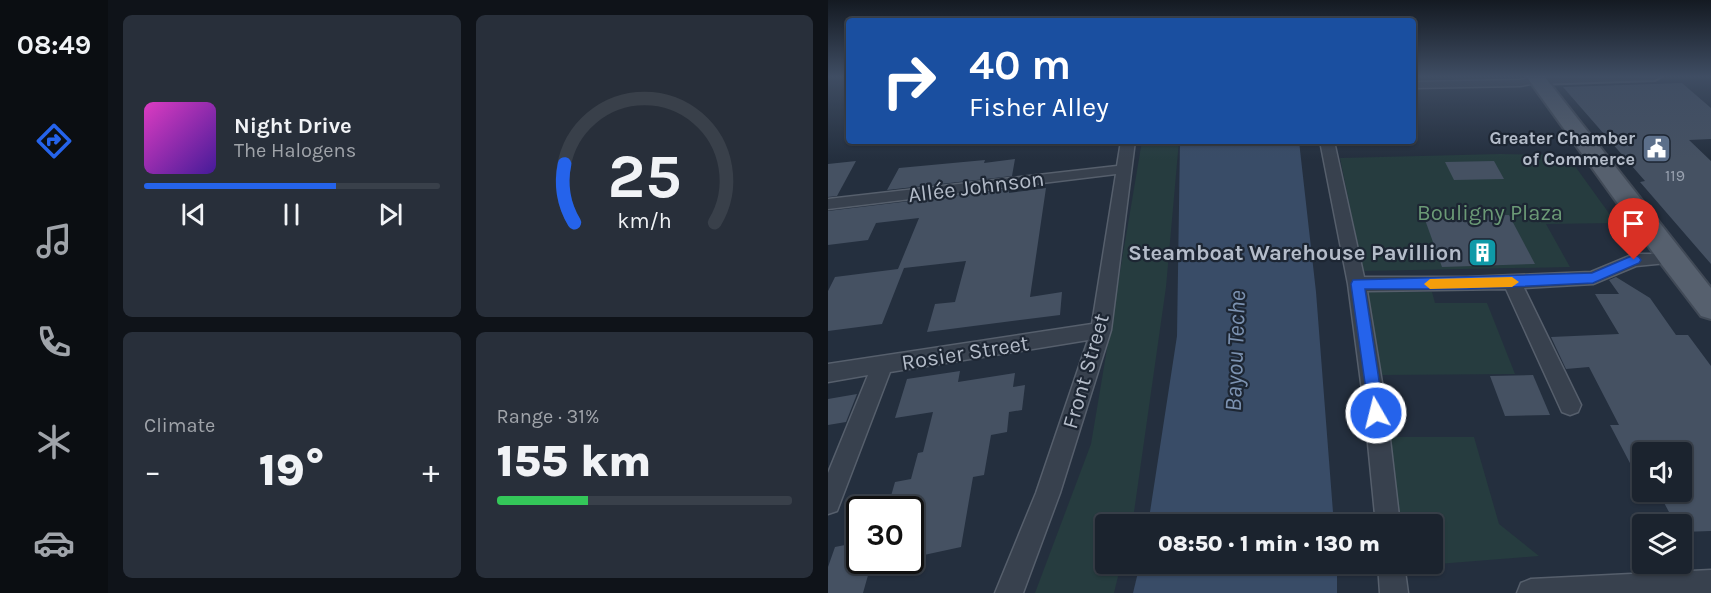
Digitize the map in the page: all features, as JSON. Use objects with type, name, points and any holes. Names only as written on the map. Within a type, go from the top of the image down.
[{"type":"main road","points":[[1555,104],[1711,308]]},
{"type":"street","name":"Front Street","points":[[1009,593],[1048,493],[1101,330],[1128,144]]},
{"type":"street","points":[[1328,144],[1357,284],[1376,413],[1387,514]]},
{"type":"street","name":"Allée Johnson","points":[[828,204],[1124,169]]},
{"type":"street","points":[[1357,284],[1512,282],[1593,278],[1634,260],[1671,258]]},
{"type":"street","points":[[1512,282],[1570,405]]},
{"type":"street","name":"Rosier Street","points":[[828,373],[1101,330]]},
{"type":"street","points":[[828,502],[883,364]]},
{"type":"street","points":[[1393,574],[1394,593]]},
{"type":"street","points":[[1531,593],[1711,583]]},
{"type":"green space","points":[[1141,144],[1179,144],[1166,287],[1134,512],[1134,514],[1095,514],[1095,574],[1119,574],[1114,593],[1035,593],[1091,444]]},
{"type":"green space","name":"Bouligny Plaza","points":[[1500,154],[1567,155],[1616,223],[1546,224],[1570,267],[1363,271],[1340,158]]},
{"type":"green space","points":[[1364,292],[1432,292],[1435,303],[1487,303],[1515,374],[1379,375]]},
{"type":"green space","points":[[1386,437],[1474,437],[1499,524],[1539,556],[1443,564],[1443,514],[1399,514]]},
{"type":"water","name":"Bayou Teche","points":[[1180,144],[1299,144],[1316,292],[1333,514],[1150,514],[1177,336]]},
{"type":"water","points":[[1138,574],[1337,574],[1337,593],[1133,593]]},
{"type":"building","points":[[1578,104],[1706,104],[1711,108],[1711,139],[1689,140],[1711,161],[1711,264],[1640,182],[1645,181]]},
{"type":"building","points":[[1015,159],[1012,176],[887,190],[899,168]]},
{"type":"building","points":[[856,161],[837,196],[828,197],[828,164]]},
{"type":"building","points":[[1494,161],[1504,179],[1454,180],[1445,162]]},
{"type":"building","points":[[1046,188],[1030,297],[1062,292],[1060,315],[927,332],[935,304],[955,302],[966,261],[904,268],[882,324],[828,331],[828,291],[835,277],[898,269],[919,218],[876,223],[868,240],[828,245],[828,211],[1009,189],[1009,193]]},
{"type":"building","name":"Steamboat Warehouse Pavillion","points":[[1509,215],[1535,264],[1442,267],[1424,217]]},
{"type":"building","points":[[1616,277],[1650,298],[1676,335],[1688,335],[1711,366],[1711,531],[1692,532],[1692,514],[1670,514],[1664,502],[1692,502],[1692,442],[1632,442],[1632,467],[1610,425],[1619,425],[1589,367],[1566,369],[1551,337],[1619,334],[1595,294],[1619,294],[1609,280]]},
{"type":"building","points":[[960,371],[958,382],[1015,373],[1013,387],[1025,385],[1022,410],[1009,412],[1007,432],[991,435],[984,475],[973,477],[961,547],[924,555],[924,496],[891,496],[895,482],[911,479],[918,453],[923,452],[933,412],[895,418],[907,379]]},
{"type":"building","points":[[1533,375],[1550,415],[1505,416],[1490,376]]},
{"type":"building","points":[[857,394],[846,422],[828,425],[828,399]]},
{"type":"building","points":[[846,545],[846,574],[868,574],[863,593],[828,593],[828,567],[835,547]]},
{"type":"slow traffic","points":[[1430,284],[1512,282]]},
{"type":"place","name":"Greater Chamber of Commerce","points":[[1656,148]]},
{"type":"place","name":"Steamboat Warehouse Pavillion","points":[[1483,252]]},
{"type":"route","points":[[1376,413],[1357,284],[1467,284],[1593,278],[1634,260]]}]
